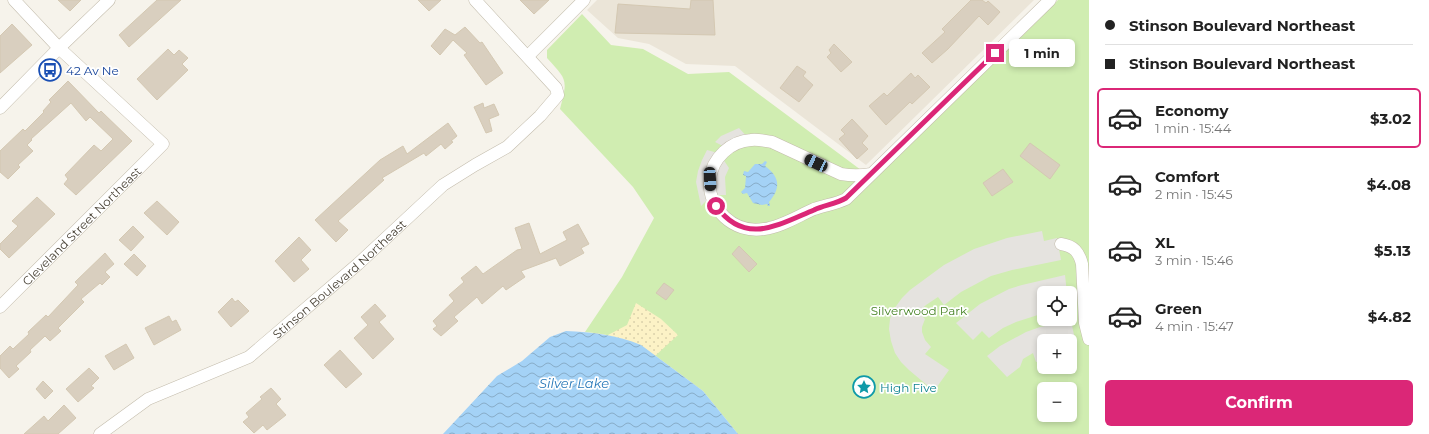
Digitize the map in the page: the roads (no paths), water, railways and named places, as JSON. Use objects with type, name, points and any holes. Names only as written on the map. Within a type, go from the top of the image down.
[{"type":"street","points":[[14,0],[59,48]]},
{"type":"street","points":[[0,108],[109,0]]},
{"type":"street","points":[[475,0],[528,56],[584,0]]},
{"type":"street","points":[[871,174],[856,176],[841,174],[772,142],[750,140],[737,143],[728,148],[719,157],[713,167],[710,179],[710,189],[716,206],[722,215],[730,222],[741,228],[751,230],[774,226],[818,208],[840,202],[871,174],[1050,0]]},
{"type":"street","name":"Cleveland Street Northeast","points":[[0,307],[163,144],[59,48]]},
{"type":"street","name":"Stinson Boulevard Northeast","points":[[100,434],[148,399],[249,357],[358,264],[443,185],[475,164],[507,147],[540,116],[558,95],[556,88],[528,56]]},
{"type":"street","points":[[1061,244],[1073,248],[1081,257],[1085,323],[1089,339]]},
{"type":"water","points":[[765,161],[767,162],[765,166],[774,174],[777,183],[776,192],[769,202],[770,206],[767,204],[762,205],[753,203],[747,193],[743,194],[741,192],[745,188],[746,176],[743,175],[744,171],[748,172],[755,164],[762,164]]},
{"type":"water","name":"Silver Lake","points":[[566,331],[604,335],[641,345],[703,391],[738,434],[443,434],[497,376],[522,361],[550,337]]},
{"type":"place","name":"42 Av Ne","points":[[50,70]]},
{"type":"place","name":"High Five","points":[[864,387]]},
{"type":"park label","name":"Silverwood Park","points":[[919,310]]}]
